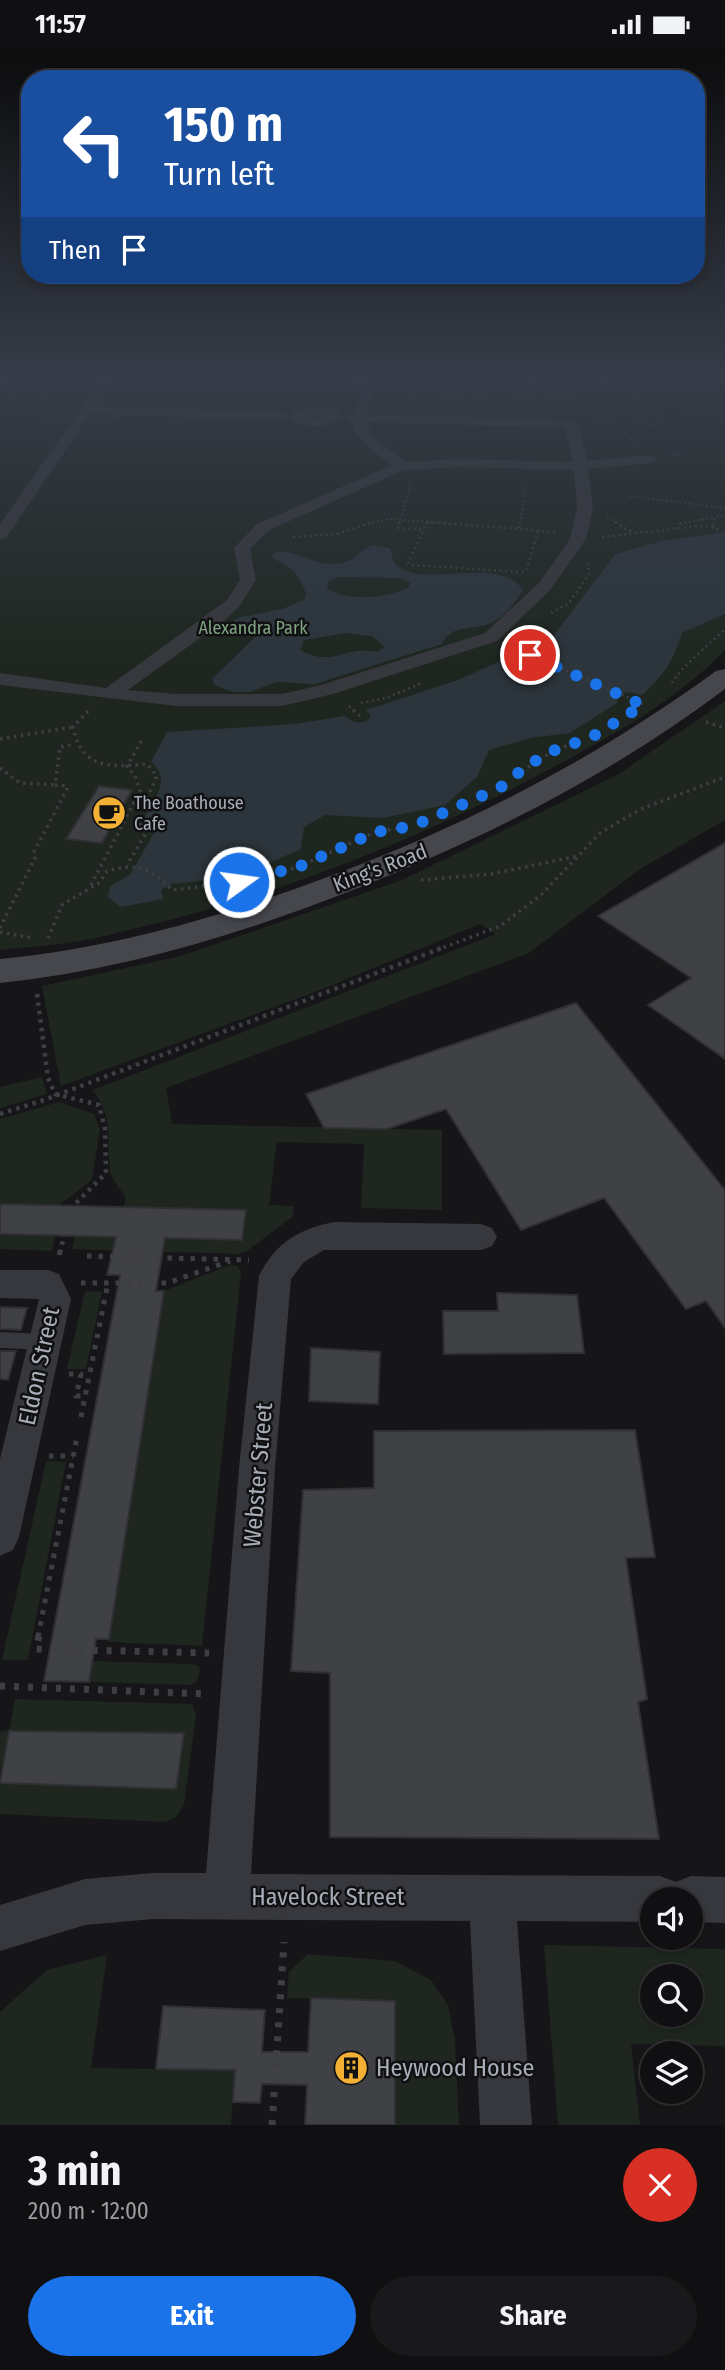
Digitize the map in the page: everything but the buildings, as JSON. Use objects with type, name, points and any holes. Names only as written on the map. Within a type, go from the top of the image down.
[{"type":"street","points":[[0,535],[44,472]]},
{"type":"street","points":[[110,694],[233,603],[248,580],[242,548],[257,531],[285,516],[406,472]]},
{"type":"street","points":[[0,679],[110,694],[227,702],[282,701],[326,690],[491,637],[509,625],[531,604],[578,537],[583,525],[580,472]]},
{"type":"street","name":"King's Road","points":[[0,971],[42,954],[142,948],[291,902],[435,846],[582,774],[671,717],[725,677]]},
{"type":"street","name":"Webster Street","points":[[227,1897],[257,1468],[275,1276],[293,1251],[314,1237],[481,1237]]},
{"type":"street","name":"Eldon Street","points":[[0,1283],[48,1284],[55,1299],[0,1537]]},
{"type":"street","name":"Havelock Street","points":[[0,1928],[85,1902],[153,1896],[640,1899]]},
{"type":"street","points":[[492,1897],[506,2125]]},
{"type":"street","points":[[703,1899],[725,1900]]},
{"type":"lane","points":[[0,1340],[46,1342]]},
{"type":"path","points":[[408,472],[398,528],[423,530]]},
{"type":"path","points":[[631,496],[725,508]]},
{"type":"path","points":[[603,511],[614,523],[633,533]]},
{"type":"path","points":[[678,529],[678,525],[684,521],[725,515]]},
{"type":"path","points":[[713,527],[715,517]]},
{"type":"path","points":[[257,531],[309,538],[350,531],[372,520],[400,519],[539,529],[578,537],[713,527],[723,533]]},
{"type":"path","points":[[427,521],[408,563],[411,565],[523,572],[526,571],[539,529]]},
{"type":"path","points":[[670,688],[677,674],[694,661],[725,628]]},
{"type":"path","points":[[530,655],[643,705]]},
{"type":"path","points":[[0,739],[74,727],[86,713],[110,694]]},
{"type":"path","points":[[633,711],[652,699]]},
{"type":"path","points":[[349,705],[360,716]]},
{"type":"path","points":[[74,727],[75,744],[87,758],[108,767],[147,764],[157,776],[135,824],[150,826],[127,865]]},
{"type":"path","points":[[127,766],[142,740]]},
{"type":"path","points":[[512,779],[526,766],[579,741]]},
{"type":"path","points":[[55,785],[60,747],[75,744]]},
{"type":"path","points":[[90,886],[140,791],[135,776],[127,766]]},
{"type":"path","points":[[0,768],[20,783],[67,786],[0,930],[42,954],[37,1006],[48,1078],[55,1094]]},
{"type":"path","points":[[0,1114],[500,926],[541,895],[600,833],[641,809],[725,777]]},
{"type":"path","points":[[62,905],[100,882],[107,871],[127,865],[151,868],[172,890],[239,882],[298,867],[376,832],[413,826]]},
{"type":"path","points":[[415,880],[491,874],[579,856]]},
{"type":"path","points":[[55,1094],[99,1105],[106,1129],[106,1173],[73,1206]]},
{"type":"path","points":[[59,1255],[64,1236]]},
{"type":"path","points":[[87,1256],[249,1260]]},
{"type":"path","points":[[81,1283],[167,1283],[234,1260]]},
{"type":"path","points":[[81,1417],[108,1283]]},
{"type":"path","points":[[61,1373],[81,1374],[76,1396],[86,1396]]},
{"type":"path","points":[[77,1437],[36,1649],[210,1653]]},
{"type":"path","points":[[43,1455],[73,1456]]},
{"type":"path","points":[[0,1686],[206,1694]]},
{"type":"path","points":[[272,2125],[284,1942]]},
{"type":"green space","name":"Alexandra Park","points":[[0,472],[725,472],[725,650],[664,701],[573,757],[502,794],[402,841],[299,881],[194,914],[82,941],[0,950]]},
{"type":"green space","points":[[725,701],[725,820],[640,869],[529,953],[166,1088],[172,1124],[442,1130],[442,1210],[361,1208],[364,1144],[277,1142],[269,1205],[294,1206],[292,1217],[247,1251],[239,1254],[72,1249],[75,1236],[242,1240],[245,1210],[123,1207],[126,1198],[110,1170],[107,1120],[100,1100],[93,1090],[496,934],[480,924],[323,989],[61,1086],[42,986],[181,956],[402,880],[617,775]]},
{"type":"green space","points":[[42,1077],[47,1094],[0,1108],[0,1087]]},
{"type":"green space","points":[[59,1102],[94,1114],[100,1129],[92,1180],[59,1205],[0,1204],[0,1119]]},
{"type":"green space","points":[[0,1234],[55,1236],[52,1251],[0,1249]]},
{"type":"green space","points":[[230,1265],[238,1266],[241,1272],[202,1646],[108,1642],[164,1291]]},
{"type":"green space","points":[[85,1291],[102,1292],[86,1369],[67,1369]]},
{"type":"green space","points":[[46,1461],[66,1462],[28,1660],[2,1660]]},
{"type":"green space","points":[[92,1661],[191,1664],[198,1666],[200,1670],[197,1682],[190,1685],[89,1682]]},
{"type":"green space","points":[[15,1699],[192,1704],[196,1715],[184,1805],[176,1817],[165,1822],[0,1814],[0,1783],[175,1789],[183,1734],[10,1731],[0,1775],[0,1731],[9,1730]]},
{"type":"green space","points":[[544,1945],[640,1947],[640,1950],[725,1949],[725,2046],[703,2046],[703,2041],[640,2041],[640,2044],[631,2044],[640,2125],[558,2125]]},
{"type":"green space","points":[[308,1954],[395,1961],[431,1980],[448,2005],[455,2041],[459,2125],[395,2125],[395,2001],[287,1998],[289,1972]]},
{"type":"green space","points":[[107,1955],[91,2068],[235,2070],[231,2125],[0,2125],[0,2012],[47,1970]]},
{"type":"shaded area","points":[[725,532],[725,614],[682,633],[667,667],[642,695],[627,692],[617,696],[617,703],[570,733],[530,738],[489,750],[477,777],[445,805],[383,818],[325,815],[304,827],[301,849],[239,876],[172,884],[161,890],[163,899],[121,907],[108,897],[110,886],[130,875],[159,824],[142,821],[161,784],[157,769],[151,762],[167,732],[294,724],[345,716],[354,722],[365,721],[371,716],[366,710],[458,680],[507,658],[528,658],[535,655],[533,647],[552,638],[615,554],[662,541]]},
{"type":"shaded area","points":[[373,545],[390,548],[394,563],[406,571],[440,575],[496,574],[511,579],[523,590],[509,609],[491,623],[457,630],[446,637],[442,644],[315,684],[277,682],[249,692],[233,692],[215,685],[212,679],[256,636],[255,630],[236,625],[233,621],[282,609],[304,600],[306,594],[298,577],[290,568],[273,558],[272,554],[288,552],[335,564],[349,561]],"holes":[[[339,577],[401,578],[410,583],[408,588],[389,594],[356,597],[327,588],[329,581]],[[346,633],[372,636],[385,647],[378,652],[356,651],[330,657],[311,655],[300,650],[304,640]]]},
{"type":"place","name":"The Boathouse Cafe","points":[[109,813]]},
{"type":"place","name":"Heywood House","points":[[351,2068]]},
{"type":"route","points":[[239,882],[298,867],[376,832],[413,826],[475,799],[505,785],[526,766],[555,750],[592,737],[643,705],[530,655]]}]
